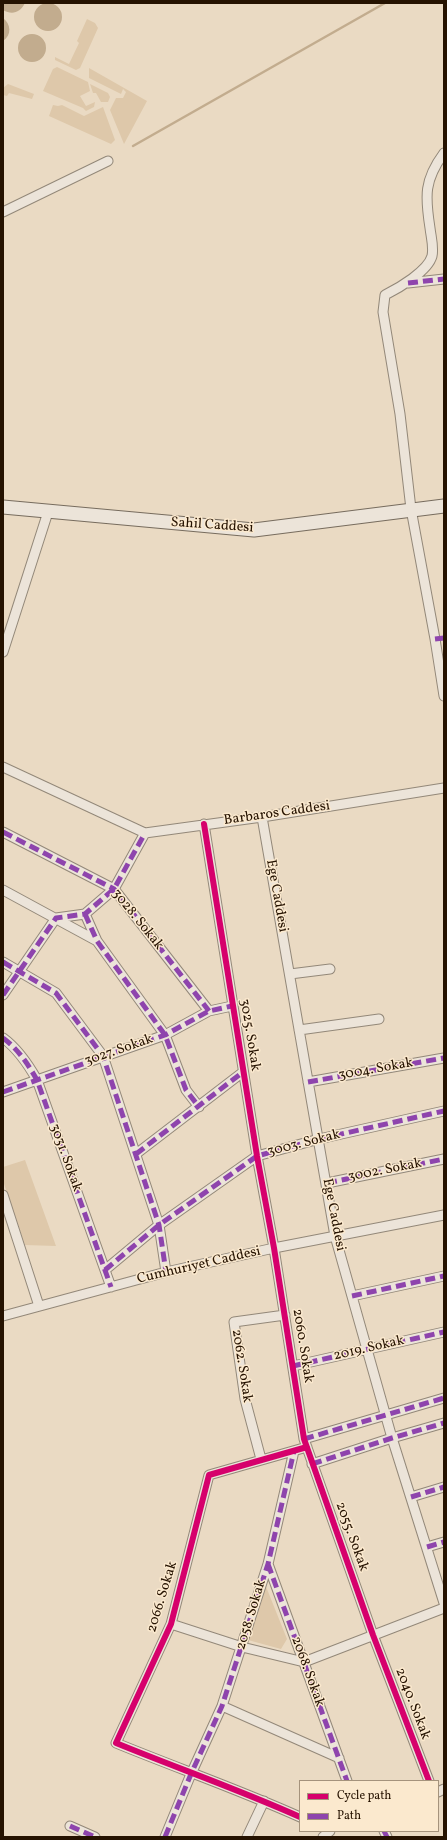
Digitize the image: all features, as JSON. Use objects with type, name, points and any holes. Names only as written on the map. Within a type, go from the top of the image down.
[{"type":"street","points":[[408,283],[432,257],[427,186],[430,174],[444,152]]},
{"type":"street","points":[[3,212],[108,161]]},
{"type":"street","points":[[444,279],[408,283],[385,294],[383,312],[400,414],[410,509],[440,639],[444,696]]},
{"type":"street","name":"Sahil Caddesi","points":[[3,507],[254,530],[410,509],[444,506]]},
{"type":"street","points":[[3,652],[5,636],[48,512]]},
{"type":"street","points":[[3,767],[145,833],[114,889],[85,914],[56,918],[3,995]]},
{"type":"street","name":"Barbaros Caddesi","points":[[145,833],[262,817],[444,788]]},
{"type":"street","name":"Ege Caddesi","points":[[262,817],[318,1140],[327,1183],[335,1236],[392,1438],[444,1603]]},
{"type":"street","name":"3025. Sokak","points":[[204,824],[256,1156],[274,1248]]},
{"type":"street","name":"3028. Sokak","points":[[3,832],[114,889],[209,1011]]},
{"type":"street","points":[[3,890],[97,941]]},
{"type":"street","points":[[85,914],[97,941],[165,1035],[186,1090],[199,1107]]},
{"type":"street","points":[[3,962],[56,993],[103,1056],[159,1225],[166,1272]]},
{"type":"street","points":[[290,974],[330,969]]},
{"type":"street","name":"3027. Sokak","points":[[3,1092],[165,1035],[209,1011],[232,1006]]},
{"type":"street","points":[[299,1030],[379,1018]]},
{"type":"street","name":"3031. Sokak","points":[[3,1038],[11,1044],[25,1060],[37,1080],[111,1287]]},
{"type":"street","name":"3004. Sokak","points":[[308,1082],[444,1058]]},
{"type":"street","points":[[136,1154],[243,1072]]},
{"type":"street","name":"3003. Sokak","points":[[105,1270],[159,1225],[256,1156],[444,1111]]},
{"type":"street","name":"3002. Sokak","points":[[327,1183],[444,1159]]},
{"type":"street","points":[[3,1195],[39,1306]]},
{"type":"street","name":"Cumhuriyet Caddesi","points":[[3,1316],[166,1272],[274,1248],[444,1215]]},
{"type":"street","name":"2060. Sokak","points":[[274,1248],[305,1443]]},
{"type":"street","points":[[352,1296],[444,1276]]},
{"type":"street","name":"2062. Sokak","points":[[261,1459],[245,1399],[234,1322],[285,1315]]},
{"type":"street","name":"2019. Sokak","points":[[293,1366],[444,1332]]},
{"type":"street","points":[[261,1459],[294,1451],[305,1443],[386,1415],[444,1398]]},
{"type":"street","points":[[312,1464],[444,1423]]},
{"type":"street","name":"2055. Sokak","points":[[305,1443],[373,1635]]},
{"type":"street","name":"2058. Sokak","points":[[165,1837],[191,1774],[222,1706],[242,1647],[268,1564],[294,1451]]},
{"type":"street","name":"2066. Sokak","points":[[191,1774],[116,1743],[170,1624],[209,1475],[261,1459]]},
{"type":"street","points":[[411,1497],[444,1487]]},
{"type":"street","points":[[426,1547],[444,1542]]},
{"type":"street","name":"2068. Sokak","points":[[268,1564],[347,1780]]},
{"type":"street","points":[[170,1624],[242,1647],[304,1662],[444,1608]]},
{"type":"street","name":"2040. Sokak","points":[[373,1635],[429,1780]]},
{"type":"street","points":[[222,1706],[339,1758]]},
{"type":"street","points":[[191,1774],[264,1801],[299,1817]]},
{"type":"street","points":[[247,1837],[264,1801]]},
{"type":"street","points":[[70,1826],[95,1837]]},
{"type":"shaded area","points":[[3,3],[25,3],[21,9],[13,13],[3,10]]},
{"type":"shaded area","points":[[48,3],[58,7],[62,17],[58,27],[48,31],[38,27],[34,17],[38,7]]},
{"type":"shaded area","points":[[3,18],[8,23],[9,33],[3,41]]},
{"type":"shaded area","points":[[87,19],[95,23],[98,28],[80,68],[76,70],[55,60],[55,57],[69,64],[79,43],[77,41]]},
{"type":"shaded area","points":[[32,34],[42,38],[46,48],[42,58],[32,62],[22,58],[18,48],[22,38]]},
{"type":"shaded area","points":[[57,67],[88,82],[90,91],[80,96],[86,106],[95,102],[94,107],[86,111],[83,108],[43,91],[53,69]]},
{"type":"shaded area","points":[[89,68],[147,101],[124,144],[110,110],[116,98],[123,98],[126,92],[123,89],[121,94],[89,78]]},
{"type":"shaded area","points":[[8,84],[34,94],[32,99],[9,93],[7,96],[3,95],[3,88]]},
{"type":"shaded area","points":[[90,84],[108,93],[110,97],[108,102],[101,102],[96,93],[93,93]]},
{"type":"shaded area","points":[[53,105],[62,105],[84,116],[103,107],[115,140],[111,144],[49,116]]},
{"type":"shaded area","points":[[25,1160],[56,1246],[25,1245],[3,1181],[3,1167]]},
{"type":"shaded area","points":[[265,1584],[287,1639],[281,1649],[248,1640]]},
{"type":"waterway","points":[[133,146],[385,3]]},
{"type":"marked path","points":[[408,283],[444,279]]},
{"type":"marked path","points":[[435,639],[444,638]]},
{"type":"marked path","points":[[3,832],[114,889],[209,1011]]},
{"type":"marked path","points":[[3,995],[56,918],[85,914],[114,889],[145,833]]},
{"type":"marked path","points":[[85,914],[97,941],[165,1035],[186,1090],[199,1107]]},
{"type":"marked path","points":[[3,962],[56,993],[103,1056],[159,1225],[166,1272]]},
{"type":"marked path","points":[[3,1092],[165,1035],[209,1011],[232,1006]]},
{"type":"marked path","points":[[3,1038],[22,1057],[37,1080],[111,1287]]},
{"type":"marked path","points":[[308,1082],[444,1058]]},
{"type":"marked path","points":[[136,1154],[243,1072]]},
{"type":"marked path","points":[[105,1270],[159,1225],[257,1156],[319,1139],[444,1111]]},
{"type":"marked path","points":[[327,1183],[444,1159]]},
{"type":"marked path","points":[[352,1296],[444,1276]]},
{"type":"marked path","points":[[293,1366],[444,1332]]},
{"type":"marked path","points":[[304,1439],[444,1398]]},
{"type":"marked path","points":[[312,1464],[444,1423]]},
{"type":"marked path","points":[[165,1837],[191,1774],[222,1706],[268,1564],[294,1451]]},
{"type":"marked path","points":[[411,1497],[444,1487]]},
{"type":"marked path","points":[[427,1547],[444,1542]]},
{"type":"marked path","points":[[268,1564],[347,1780]]},
{"type":"marked path","points":[[70,1826],[95,1837]]},
{"type":"marked path","points":[[384,1832],[387,1837]]},
{"type":"cycle path","points":[[204,824],[304,1439],[373,1635],[429,1780]]},
{"type":"cycle path","points":[[299,1817],[116,1743],[171,1624],[209,1475],[307,1447]]}]
